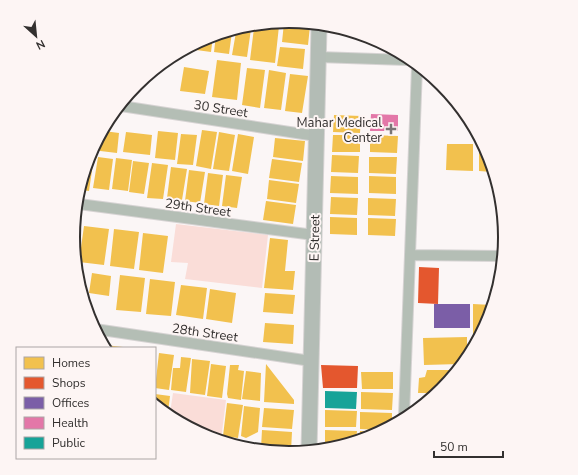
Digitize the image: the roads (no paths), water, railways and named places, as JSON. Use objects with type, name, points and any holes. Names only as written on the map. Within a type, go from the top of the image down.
[{"type":"main road","name":"E Street","points":[[309,446],[319,30]]},
{"type":"street","points":[[318,57],[400,60]]},
{"type":"street","points":[[404,413],[417,71]]},
{"type":"street","name":"30 Street","points":[[126,107],[316,136]]},
{"type":"street","name":"29th Street","points":[[82,204],[314,235]]},
{"type":"street","points":[[411,255],[498,256]]},
{"type":"street","name":"28th Street","points":[[101,330],[311,361]]},
{"type":"place","name":"Mahar Medical Center","points":[[391,129]]}]
